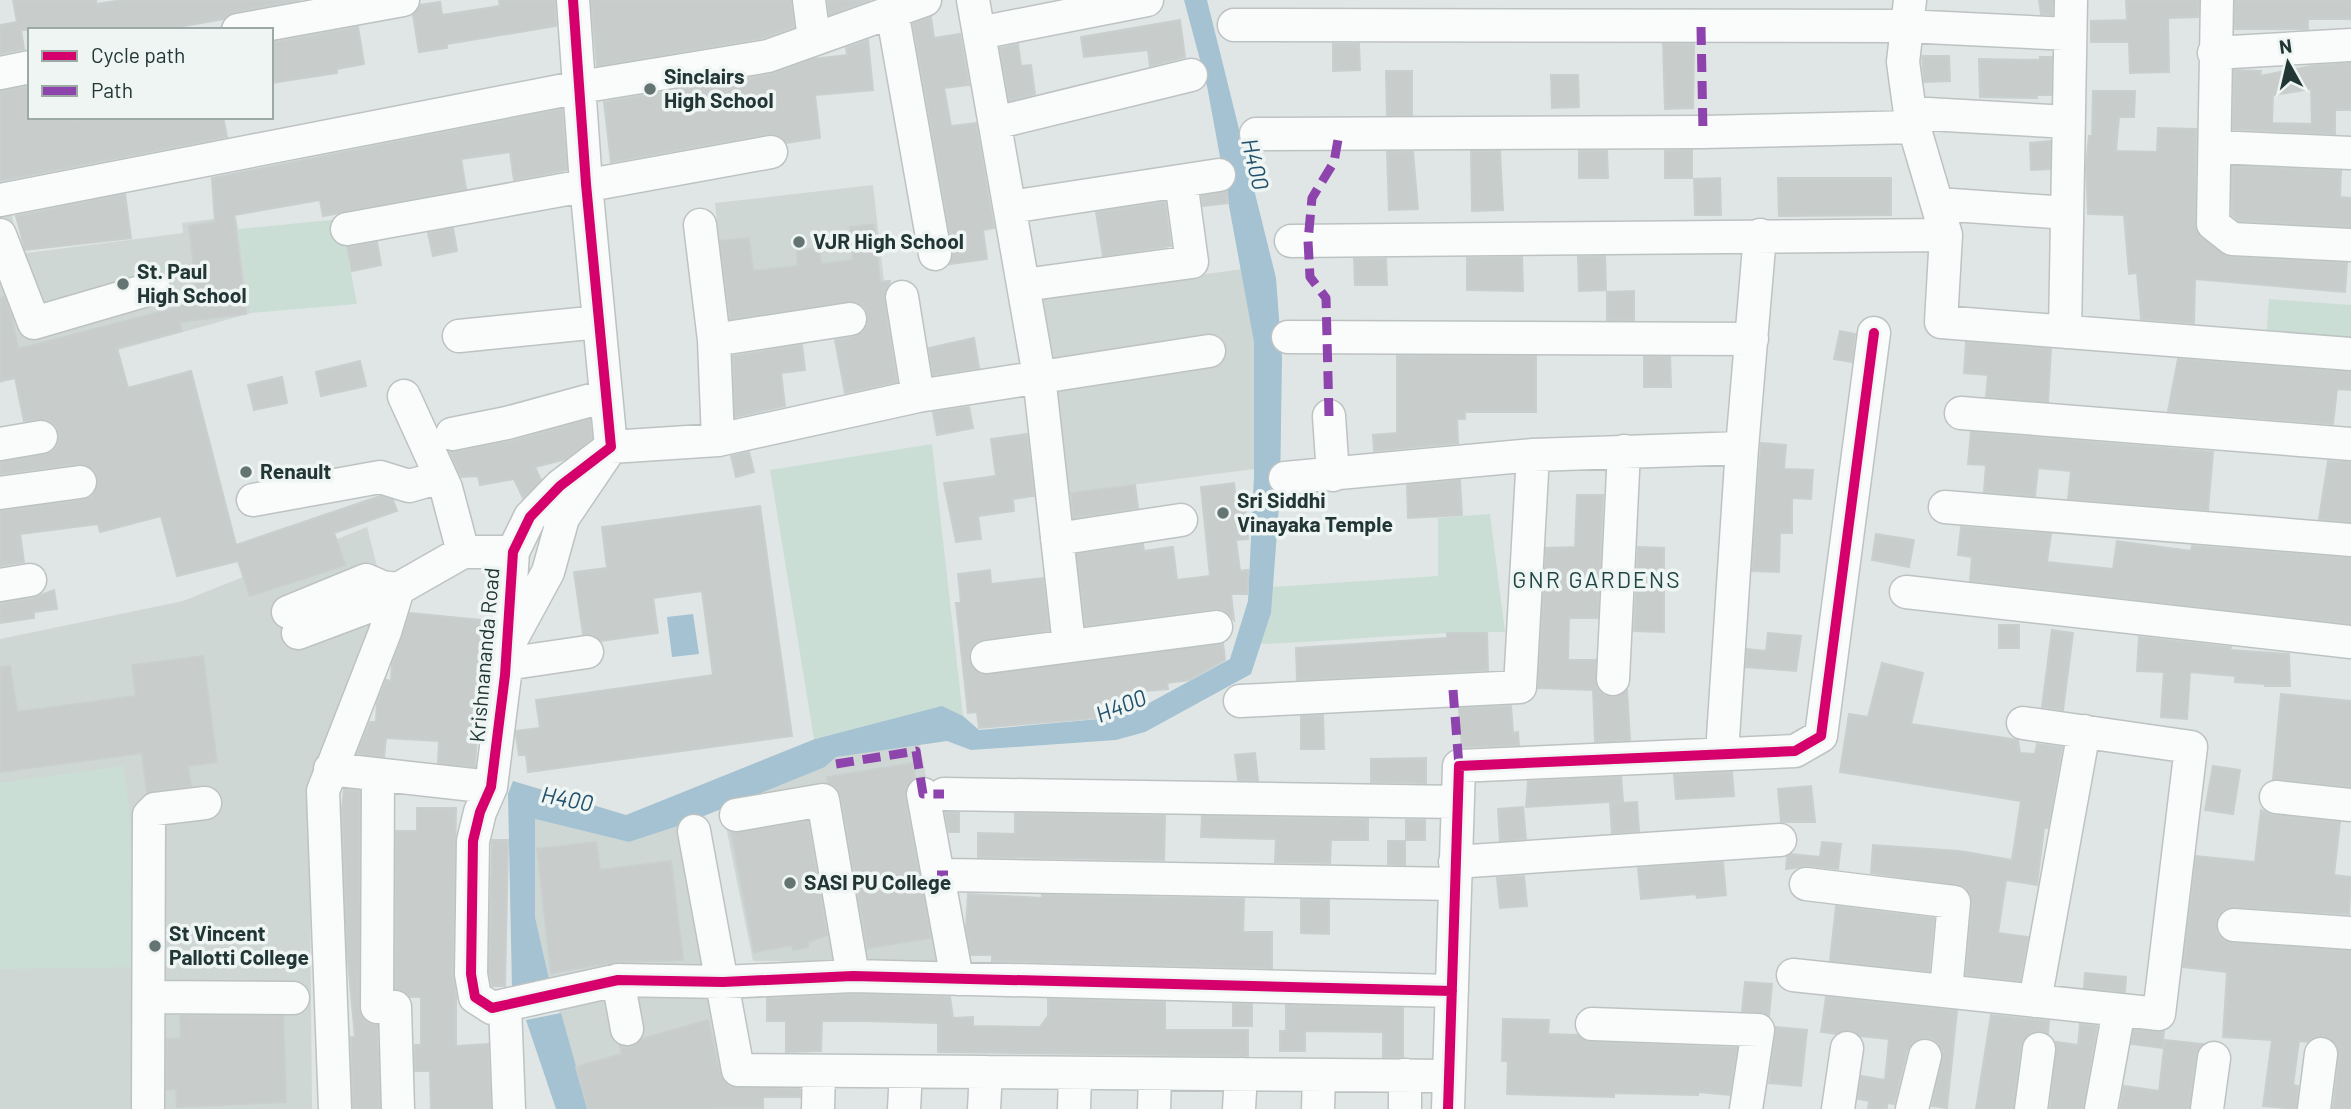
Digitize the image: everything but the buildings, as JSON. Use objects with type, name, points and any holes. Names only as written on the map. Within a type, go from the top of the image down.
[{"type":"street","points":[[249,28],[403,0]]},
{"type":"street","points":[[573,0],[586,184],[611,447],[718,440],[918,396],[1209,351]]},
{"type":"street","points":[[809,0],[814,39]]},
{"type":"street","points":[[973,0],[1039,376],[1069,645]]},
{"type":"street","points":[[979,33],[1147,0]]},
{"type":"street","points":[[2065,332],[2071,0]]},
{"type":"street","points":[[2217,0],[2213,223],[2232,239],[2351,245]]},
{"type":"street","points":[[0,200],[580,87],[768,56],[912,4],[935,254]]},
{"type":"street","points":[[1234,25],[1907,13],[2070,34]]},
{"type":"street","points":[[1907,13],[1903,62],[1912,120],[1946,235],[1941,322],[2351,354]]},
{"type":"street","points":[[2214,53],[2351,45]]},
{"type":"street","points":[[0,73],[28,67]]},
{"type":"street","points":[[995,123],[1191,75]]},
{"type":"street","points":[[1256,134],[1703,132],[1912,120],[2069,122]]},
{"type":"street","points":[[2215,147],[2351,153]]},
{"type":"street","points":[[347,229],[771,152]]},
{"type":"street","points":[[1010,207],[1219,176]]},
{"type":"street","points":[[1024,285],[1192,262],[1181,181]]},
{"type":"street","points":[[1938,204],[2067,213]]},
{"type":"street","points":[[700,225],[714,340],[718,440]]},
{"type":"street","points":[[1291,241],[1760,234],[1946,235]]},
{"type":"street","points":[[1722,753],[1742,449],[1760,234]]},
{"type":"street","points":[[0,235],[34,323],[154,288]]},
{"type":"street","points":[[902,297],[918,396]]},
{"type":"street","points":[[714,340],[850,319]]},
{"type":"street","points":[[459,336],[599,322]]},
{"type":"street","points":[[1448,1109],[1459,766],[1794,751],[1821,736],[1874,333]]},
{"type":"street","points":[[1288,337],[1752,339]]},
{"type":"street","points":[[404,396],[441,477],[463,552]]},
{"type":"street","points":[[452,434],[507,423],[606,396]]},
{"type":"street","points":[[1961,413],[2351,444]]},
{"type":"street","points":[[1329,416],[1333,475]]},
{"type":"street","points":[[0,444],[41,437]]},
{"type":"street","name":"Krishnananda Road","points":[[505,1005],[475,997],[471,974],[473,841],[480,812],[491,787],[506,656],[513,552],[530,517],[560,486],[611,447]]},
{"type":"street","name":"Krishnananda Road","points":[[506,656],[548,572],[564,518],[611,447]]},
{"type":"street","points":[[1285,478],[1533,455],[1742,449]]},
{"type":"street","points":[[1612,679],[1624,451]]},
{"type":"street","points":[[1240,701],[1520,687],[1533,455]]},
{"type":"street","points":[[253,500],[380,477],[409,486],[441,477]]},
{"type":"street","points":[[0,493],[80,482]]},
{"type":"street","points":[[1945,508],[2351,540]]},
{"type":"street","points":[[1057,539],[1181,520]]},
{"type":"street","points":[[293,623],[378,603],[390,588],[463,552],[513,552]]},
{"type":"street","points":[[335,1109],[323,791],[385,632],[390,588]]},
{"type":"street","points":[[1906,592],[2351,642]]},
{"type":"street","points":[[987,657],[1216,627]]},
{"type":"street","points":[[506,656],[587,652]]},
{"type":"street","points":[[1793,975],[2159,1014],[2191,747],[2023,723]]},
{"type":"street","points":[[2035,1001],[2084,731]]},
{"type":"street","points":[[330,769],[491,787]]},
{"type":"street","points":[[377,1007],[378,775]]},
{"type":"street","points":[[957,979],[933,794],[1457,802]]},
{"type":"street","points":[[2276,797],[2351,805]]},
{"type":"street","points":[[736,815],[823,800],[853,976]]},
{"type":"street","points":[[148,1109],[149,814],[155,809],[205,803]]},
{"type":"street","points":[[694,831],[738,1070],[1449,1076]]},
{"type":"street","points":[[948,876],[1455,873],[1780,840]]},
{"type":"street","points":[[1806,884],[1954,902],[1946,991]]},
{"type":"street","points":[[2234,925],[2351,933]]},
{"type":"street","points":[[509,1109],[505,1005],[618,980],[723,982],[853,976],[1451,991]]},
{"type":"street","points":[[618,980],[627,1029]]},
{"type":"street","points":[[150,997],[293,998]]},
{"type":"street","points":[[332,1007],[395,1007],[398,1109]]},
{"type":"street","points":[[2101,1109],[2119,1010]]},
{"type":"street","points":[[1592,1024],[1758,1030],[1746,1109]]},
{"type":"street","points":[[1838,1109],[1847,1048]]},
{"type":"street","points":[[2031,1109],[2039,1049]]},
{"type":"street","points":[[2314,1109],[2321,1054]]},
{"type":"street","points":[[1912,1109],[1925,1056]]},
{"type":"street","points":[[2207,1109],[2214,1058]]},
{"type":"street","points":[[818,1109],[819,1071]]},
{"type":"street","points":[[904,1109],[906,1072]]},
{"type":"street","points":[[984,1109],[986,1072]]},
{"type":"street","points":[[1074,1109],[1075,1073]]},
{"type":"street","points":[[1154,1109],[1155,1074]]},
{"type":"street","points":[[1240,1109],[1241,1074]]},
{"type":"street","points":[[1318,1109],[1319,1075]]},
{"type":"street","points":[[1405,1075],[1405,1109]]},
{"type":"shaded area","name":"VJR High School","points":[[873,185],[884,281],[725,298],[715,203]]},
{"type":"shaded area","name":"St. Paul High School","points":[[11,210],[19,254],[183,233],[182,223],[236,216],[251,313],[0,383],[0,212]]},
{"type":"shaded area","points":[[1243,269],[1254,342],[1254,469],[1063,494],[1036,297]]},
{"type":"shaded area","name":"St Vincent Pallotti College","points":[[367,527],[379,574],[377,612],[368,642],[309,783],[312,1109],[0,1109],[0,639],[183,601]]},
{"type":"shaded area","points":[[920,744],[960,963],[753,961],[722,807],[825,767],[836,757]]},
{"type":"shaded area","points":[[535,819],[629,842],[684,824],[709,963],[740,1109],[588,1109],[549,979],[535,917]]},
{"type":"green space","points":[[341,219],[357,304],[251,313],[238,229]]},
{"type":"green space","points":[[2269,299],[2351,305],[2351,345],[2266,340]]},
{"type":"green space","points":[[932,444],[963,716],[942,707],[814,739],[770,470]]},
{"type":"green space","points":[[1490,514],[1505,632],[1261,644],[1271,613],[1272,587],[1438,576],[1438,518]]},
{"type":"green space","points":[[123,766],[129,807],[135,967],[0,969],[0,783]]},
{"type":"water","name":"H400","points":[[1184,0],[1207,0],[1276,278],[1282,358],[1280,492],[1271,613],[1251,674],[1145,732],[1116,740],[971,750],[947,741],[836,757],[825,767],[684,824],[629,842],[535,819],[535,917],[549,979],[512,988],[508,794],[513,781],[626,815],[815,739],[942,706],[963,716],[979,730],[1099,719],[1140,708],[1230,659],[1248,601],[1254,476],[1254,342],[1207,86]]},
{"type":"water","points":[[693,614],[699,654],[672,657],[667,617]]},
{"type":"water","points":[[561,1013],[588,1109],[556,1109],[526,1020]]},
{"type":"marked path","points":[[1701,27],[1703,132]]},
{"type":"marked path","points":[[1329,416],[1326,298],[1310,277],[1308,241],[1312,198],[1334,162],[1339,134]]},
{"type":"marked path","points":[[1453,690],[1459,766]]},
{"type":"marked path","points":[[836,764],[916,751],[923,794],[944,794]]},
{"type":"marked path","points":[[937,875],[948,875]]},
{"type":"cycle path","points":[[573,0],[586,184],[611,447],[560,486],[530,517],[513,552],[505,675],[491,787],[480,812],[473,841],[471,974],[475,997],[492,1008],[618,980],[723,982],[853,976],[1452,991]]},
{"type":"cycle path","points":[[1448,1109],[1459,766],[1795,751],[1821,736],[1874,333]]},
{"type":"place","name":"Sinclairs High School","points":[[650,89]]},
{"type":"place","name":"VJR High School","points":[[799,242]]},
{"type":"place","name":"St. Paul High School","points":[[123,284]]},
{"type":"place","name":"Renault","points":[[246,472]]},
{"type":"place","name":"Sri Siddhi Vinayaka Temple","points":[[1223,513]]},
{"type":"place","name":"SASI PU College","points":[[790,883]]},
{"type":"place","name":"St Vincent Pallotti College","points":[[155,946]]},
{"type":"district","name":"GNR GARDENS","points":[[1597,580]]}]
